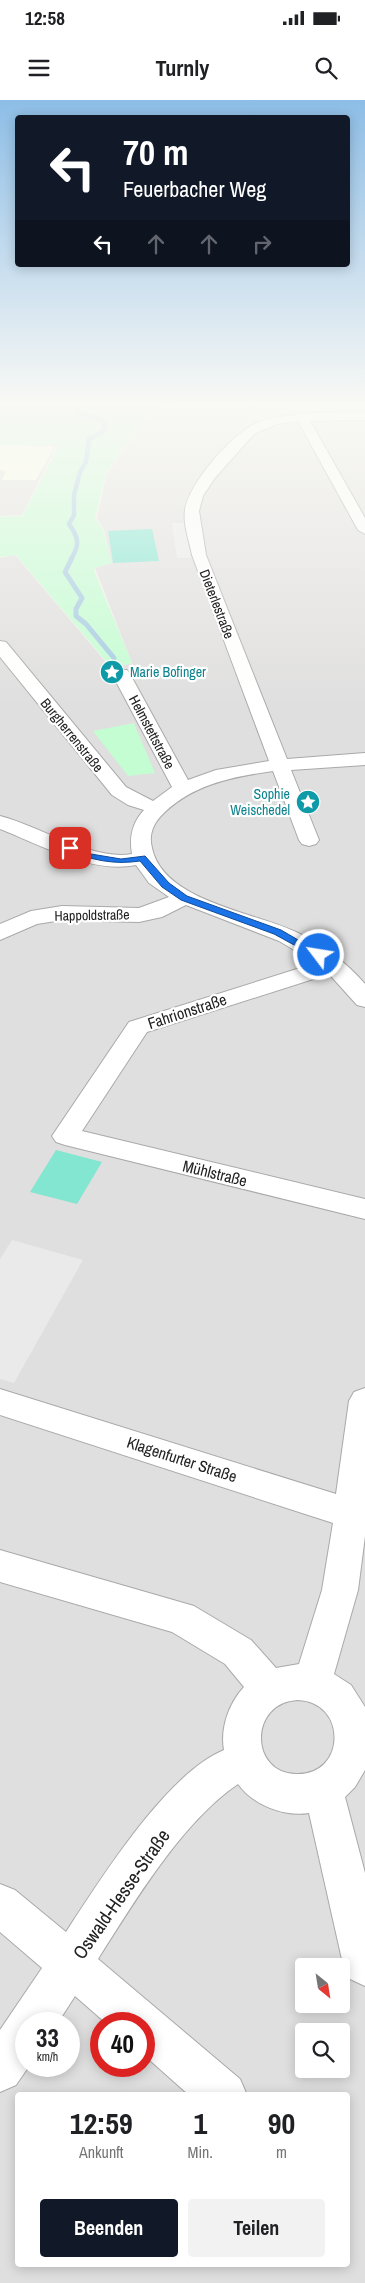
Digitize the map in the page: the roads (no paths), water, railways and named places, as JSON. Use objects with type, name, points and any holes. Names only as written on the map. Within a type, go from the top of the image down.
[{"type":"street","name":"Dieterlestraße","points":[[194,503],[192,522],[198,554],[279,766],[310,840]]},
{"type":"street","points":[[350,503],[365,530]]},
{"type":"street","name":"Burgherrenstraße","points":[[0,646],[119,791],[135,801],[156,808]]},
{"type":"street","name":"Helmstettstraße","points":[[121,674],[183,789]]},
{"type":"street","points":[[365,759],[229,772],[183,789],[156,808],[144,823],[141,834],[142,858],[166,885],[184,898],[288,936],[333,965],[348,978],[365,1000]]},
{"type":"street","points":[[0,822],[89,856],[121,862],[142,858]]},
{"type":"street","name":"Happoldstraße","points":[[0,933],[31,918],[62,913],[139,915],[154,912],[184,898]]},
{"type":"street","name":"Fahrionstraße","points":[[65,1136],[138,1027],[333,965]]},
{"type":"street","name":"Mühlstraße","points":[[65,1136],[365,1209]]},
{"type":"street","name":"Klagenfurter Straße","points":[[0,1402],[358,1515]]},
{"type":"street","points":[[312,1684],[340,1590],[358,1515],[355,1463],[365,1402]]},
{"type":"street","points":[[0,1566],[181,1618],[238,1652],[269,1688]]},
{"type":"street","points":[[289,1682],[312,1684],[329,1692],[344,1706],[353,1724],[355,1744],[351,1763],[339,1779],[323,1790],[306,1794],[288,1792],[272,1786],[258,1775],[248,1761],[242,1744],[241,1727],[246,1711],[256,1698],[269,1688],[289,1682]]},
{"type":"street","name":"Oswald-Hesse-Straße","points":[[39,2012],[148,1850],[190,1800],[221,1771],[248,1761]]},
{"type":"street","points":[[323,1790],[340,1853],[356,1890],[365,1964]]},
{"type":"street","points":[[0,1905],[127,2012]]},
{"type":"street","points":[[155,2036],[220,2092]]},
{"type":"street","points":[[0,2069],[15,2047]]},
{"type":"waterway","points":[[71,559],[77,545],[75,533],[69,524],[74,515],[74,503]]},
{"type":"waterway","points":[[72,558],[65,572],[82,598],[76,609],[76,616],[86,624],[114,658]]},
{"type":"place","name":"Marie Bofinger","points":[[112,672]]},
{"type":"place","name":"Sophie Weischedel","points":[[308,802]]}]
